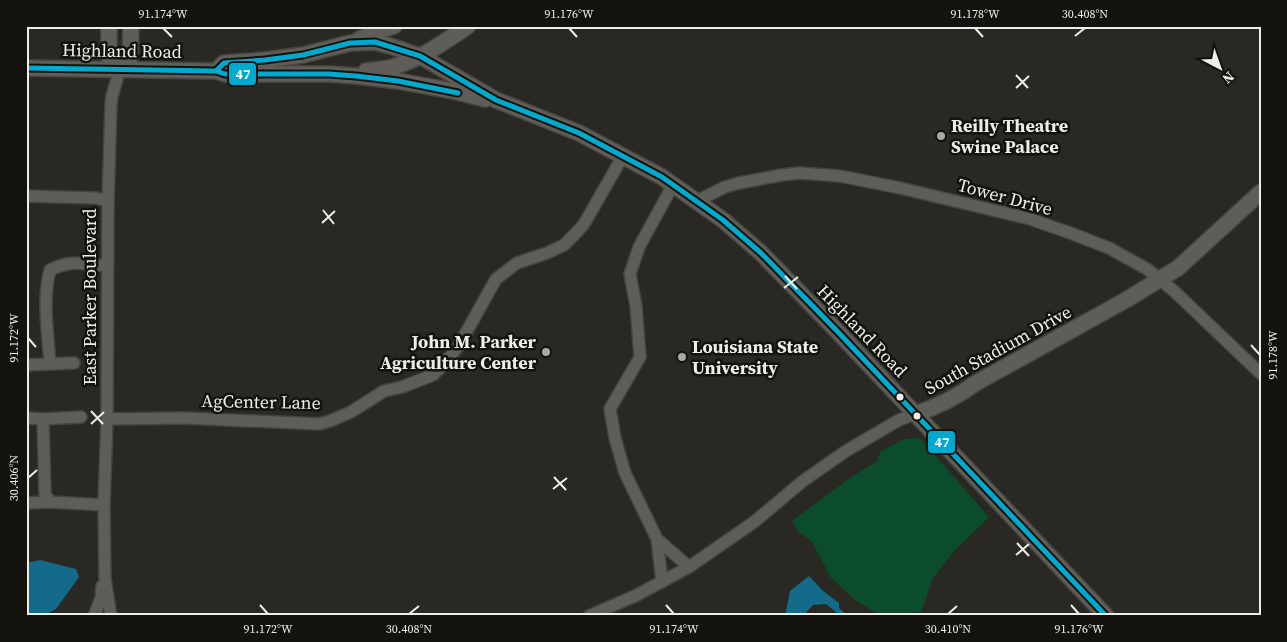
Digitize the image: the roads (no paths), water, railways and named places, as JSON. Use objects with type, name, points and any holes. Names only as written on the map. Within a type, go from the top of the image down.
[{"type":"street","points":[[109,26],[109,58],[120,70],[130,59],[131,26]]},
{"type":"street","points":[[350,43],[394,26]]},
{"type":"street","points":[[356,76],[363,72],[394,66],[420,56],[468,26]]},
{"type":"street","name":"Highland Road","points":[[216,71],[224,63],[303,55],[350,43],[375,42],[420,56],[496,100],[561,125],[600,143],[662,177],[723,220],[789,280],[1106,616]]},
{"type":"street","name":"Highland Road","points":[[26,68],[216,71],[225,74],[329,74],[398,82],[496,100]]},
{"type":"street","name":"East Parker Boulevard","points":[[111,616],[105,578],[104,505],[107,419],[108,201],[111,104],[120,70]]},
{"type":"street","name":"AgCenter Lane","points":[[107,419],[184,418],[319,424],[351,412],[384,391],[402,388],[433,375],[458,347],[496,279],[516,263],[547,253],[564,245],[584,224],[623,156]]},
{"type":"street","name":"Tower Drive","points":[[696,201],[738,183],[800,173],[840,176],[900,188],[1030,219],[1109,248],[1147,269],[1174,291],[1261,374]]},
{"type":"street","points":[[662,582],[657,538],[625,472],[614,438],[610,409],[640,357],[636,306],[630,274],[639,247],[673,184]]},
{"type":"street","name":"South Stadium Drive","points":[[589,616],[637,595],[690,567],[754,522],[803,481],[846,451],[899,420],[932,409],[964,392],[976,383],[1126,300],[1178,268],[1261,192]]},
{"type":"street","points":[[26,196],[96,198],[108,201]]},
{"type":"street","points":[[50,364],[46,282],[50,270],[72,262],[107,266]]},
{"type":"street","points":[[26,364],[74,363]]},
{"type":"street","points":[[26,418],[81,417]]},
{"type":"street","points":[[43,419],[45,494],[50,502]]},
{"type":"street","points":[[26,503],[50,502],[104,505]]},
{"type":"street","points":[[657,538],[690,567]]},
{"type":"street","points":[[94,616],[101,598],[105,564]]},
{"type":"water","points":[[40,560],[76,569],[79,577],[56,609],[43,616],[26,616],[26,563]]},
{"type":"water","points":[[809,576],[822,590],[839,603],[839,608],[848,616],[837,616],[837,613],[826,604],[813,605],[803,616],[785,616],[790,591]]},
{"type":"place","name":"Reilly Theatre Swine Palace","points":[[941,136]]},
{"type":"place","name":"John M. Parker Agriculture Center","points":[[546,352]]},
{"type":"place","name":"Louisiana State University","points":[[682,357]]}]
